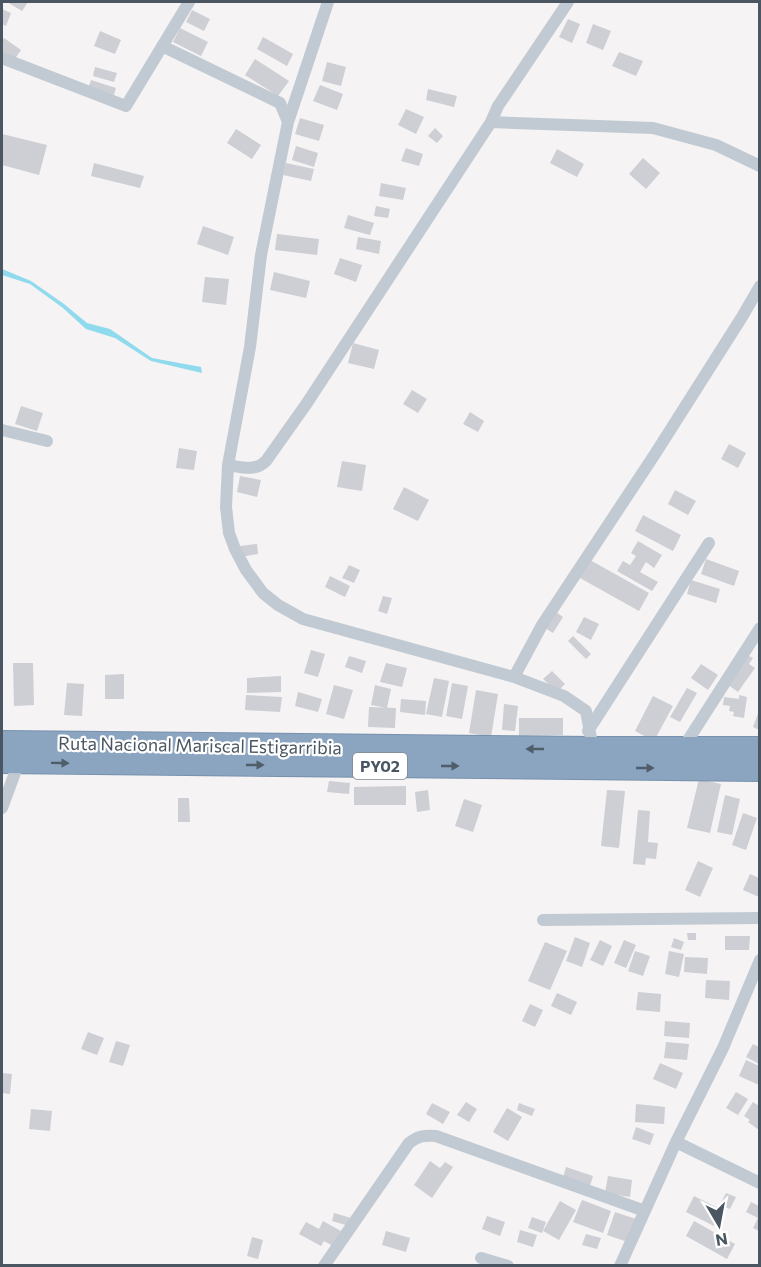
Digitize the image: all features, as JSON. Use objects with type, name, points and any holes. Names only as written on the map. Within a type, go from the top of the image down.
[{"type":"highway","name":"Ruta Nacional Mariscal Estigarribia","points":[[2,743],[591,740],[683,748],[759,749]]},
{"type":"highway","name":"Ruta Nacional Mariscal Estigarribia","points":[[10,762],[759,769]]},
{"type":"street","points":[[2,58],[126,106],[189,2]]},
{"type":"street","points":[[328,2],[288,122],[261,255],[250,347],[228,465],[226,507],[229,533],[246,570],[263,593],[278,605],[303,619],[514,677],[564,696],[586,711],[591,740]]},
{"type":"street","points":[[228,465],[250,469],[266,461],[307,403],[491,122],[498,106],[568,2]]},
{"type":"street","points":[[162,46],[280,103],[288,122]]},
{"type":"street","points":[[491,122],[653,128],[716,145],[759,166]]},
{"type":"street","points":[[514,677],[542,625],[632,489],[742,317],[759,286]]},
{"type":"street","points":[[2,430],[47,441]]},
{"type":"street","points":[[591,740],[710,543]]},
{"type":"street","points":[[683,748],[759,628]]},
{"type":"street","points":[[2,808],[10,762]]},
{"type":"street","points":[[543,920],[759,918]]},
{"type":"street","points":[[620,1266],[676,1142],[723,1048],[759,960]]},
{"type":"street","points":[[324,1266],[409,1143],[416,1137],[427,1135],[436,1136],[645,1211]]},
{"type":"street","points":[[676,1142],[759,1183]]},
{"type":"street","points":[[481,1258],[508,1266]]},
{"type":"water","points":[[2,269],[31,281],[87,323],[110,329],[152,358],[201,367],[202,373],[151,361],[115,338],[86,329],[63,308],[30,284],[2,275]]},
{"type":"building","points":[[7,2],[28,2],[22,11]]},
{"type":"building","points":[[2,9],[11,13],[6,26],[2,24]]},
{"type":"building","points":[[192,10],[210,19],[204,31],[186,22]]},
{"type":"building","points":[[568,19],[580,24],[572,43],[559,37]]},
{"type":"building","points":[[593,24],[611,31],[603,50],[586,43]]},
{"type":"building","points":[[180,28],[208,42],[201,56],[173,42]]},
{"type":"building","points":[[100,31],[121,40],[115,54],[94,46]]},
{"type":"building","points":[[263,37],[293,54],[287,66],[257,49]]},
{"type":"building","points":[[4,38],[21,50],[14,60],[2,51]]},
{"type":"building","points":[[619,52],[643,61],[636,76],[612,66]]},
{"type":"building","points":[[255,59],[289,81],[278,96],[245,75]]},
{"type":"building","points":[[327,62],[346,67],[341,86],[322,81]]},
{"type":"building","points":[[95,67],[117,73],[114,82],[93,76]]},
{"type":"building","points":[[91,80],[116,88],[113,98],[88,89]]},
{"type":"building","points":[[320,85],[343,94],[337,110],[313,101]]},
{"type":"building","points":[[428,89],[457,96],[454,107],[426,100]]},
{"type":"building","points":[[406,109],[424,117],[416,134],[398,125]]},
{"type":"building","points":[[300,118],[324,125],[319,141],[295,134]]},
{"type":"building","points":[[435,128],[443,136],[437,143],[428,136]]},
{"type":"building","points":[[236,129],[261,145],[252,159],[227,143]]},
{"type":"building","points":[[2,134],[47,145],[39,175],[2,165]]},
{"type":"building","points":[[296,146],[318,153],[314,167],[292,160]]},
{"type":"building","points":[[406,148],[423,154],[419,166],[401,161]]},
{"type":"building","points":[[557,149],[584,164],[577,177],[550,163]]},
{"type":"building","points":[[643,158],[660,173],[646,189],[629,174]]},
{"type":"building","points":[[94,163],[144,176],[140,188],[91,176]]},
{"type":"building","points":[[286,163],[314,169],[311,181],[283,175]]},
{"type":"building","points":[[381,183],[406,188],[403,200],[379,196]]},
{"type":"building","points":[[376,206],[390,209],[388,218],[374,216]]},
{"type":"building","points":[[348,215],[374,223],[370,235],[344,228]]},
{"type":"building","points":[[203,226],[234,237],[228,255],[197,244]]},
{"type":"building","points":[[277,234],[319,239],[317,255],[275,250]]},
{"type":"building","points":[[358,237],[381,241],[379,254],[356,249]]},
{"type":"building","points":[[340,258],[362,265],[356,282],[334,274]]},
{"type":"building","points":[[274,272],[310,281],[306,298],[270,290]]},
{"type":"building","points":[[205,277],[229,279],[226,305],[202,302]]},
{"type":"building","points":[[353,343],[379,350],[374,369],[348,363]]},
{"type":"building","points":[[412,390],[427,399],[418,413],[403,404]]},
{"type":"building","points":[[21,406],[43,413],[37,431],[15,424]]},
{"type":"building","points":[[470,412],[484,421],[478,432],[463,424]]},
{"type":"building","points":[[729,444],[746,453],[738,468],[721,459]]},
{"type":"building","points":[[179,448],[197,451],[194,470],[176,468]]},
{"type":"building","points":[[342,461],[366,465],[362,491],[337,487]]},
{"type":"building","points":[[240,476],[261,480],[257,497],[237,492]]},
{"type":"building","points":[[404,487],[429,500],[418,521],[393,509]]},
{"type":"building","points":[[675,490],[696,501],[688,515],[668,504]]},
{"type":"building","points":[[643,515],[681,535],[673,551],[635,531]]},
{"type":"building","points":[[638,541],[662,555],[654,568],[646,562],[640,572],[658,582],[652,591],[617,571],[623,561],[630,565],[636,556],[631,553]]},
{"type":"building","points":[[257,544],[258,554],[241,557],[240,546]]},
{"type":"building","points":[[706,559],[739,571],[734,586],[701,574]]},
{"type":"building","points":[[590,560],[649,593],[639,611],[580,578]]},
{"type":"building","points":[[349,565],[360,570],[354,583],[342,578]]},
{"type":"building","points":[[330,576],[350,586],[345,597],[325,587]]},
{"type":"building","points":[[691,580],[720,589],[716,603],[687,594]]},
{"type":"building","points":[[383,596],[392,598],[387,614],[378,611]]},
{"type":"building","points":[[556,612],[563,617],[553,633],[545,628]]},
{"type":"building","points":[[584,617],[599,624],[591,640],[576,632]]},
{"type":"building","points":[[573,636],[591,654],[586,659],[568,641]]},
{"type":"building","points":[[311,650],[325,654],[318,677],[304,673]]},
{"type":"building","points":[[747,655],[753,658],[749,664],[755,668],[738,692],[727,684]]},
{"type":"building","points":[[349,656],[366,661],[362,673],[345,667]]},
{"type":"building","points":[[13,663],[33,663],[34,705],[14,706]]},
{"type":"building","points":[[386,663],[407,668],[402,687],[380,682]]},
{"type":"building","points":[[701,664],[718,675],[708,690],[691,678]]},
{"type":"building","points":[[552,671],[565,684],[557,692],[543,679]]},
{"type":"building","points":[[124,674],[124,699],[105,699],[105,675]]},
{"type":"building","points":[[281,676],[281,692],[247,693],[247,678]]},
{"type":"building","points":[[434,678],[449,681],[442,717],[426,714]]},
{"type":"building","points":[[67,683],[84,684],[82,716],[64,715]]},
{"type":"building","points":[[452,683],[468,686],[462,719],[446,716]]},
{"type":"building","points":[[334,685],[353,690],[344,719],[326,714]]},
{"type":"building","points":[[375,685],[391,689],[387,708],[371,705]]},
{"type":"building","points":[[687,688],[697,693],[680,722],[670,717]]},
{"type":"building","points":[[476,690],[498,694],[491,737],[469,733]]},
{"type":"building","points":[[298,692],[322,699],[318,712],[295,706]]},
{"type":"building","points":[[246,695],[282,697],[280,712],[245,710]]},
{"type":"building","points":[[739,695],[747,697],[744,718],[733,716],[734,712],[729,711],[730,706],[723,705],[724,697],[739,699]]},
{"type":"building","points":[[653,696],[673,706],[654,741],[635,731]]},
{"type":"building","points":[[401,699],[426,701],[425,715],[400,712]]},
{"type":"building","points":[[504,704],[518,706],[515,731],[502,730]]},
{"type":"building","points":[[369,707],[396,708],[395,728],[368,727]]},
{"type":"building","points":[[759,711],[759,730],[753,727]]},
{"type":"building","points":[[519,718],[563,718],[563,735],[519,736]]},
{"type":"building","points":[[699,779],[721,784],[710,833],[687,828]]},
{"type":"building","points":[[329,781],[350,783],[349,794],[327,792]]},
{"type":"building","points":[[406,786],[406,805],[354,805],[354,787]]},
{"type":"building","points":[[428,790],[430,810],[417,812],[415,792]]},
{"type":"building","points":[[607,790],[625,791],[619,848],[601,846]]},
{"type":"building","points":[[725,795],[740,799],[732,835],[717,832]]},
{"type":"building","points":[[178,798],[189,798],[190,822],[178,822]]},
{"type":"building","points":[[464,799],[482,805],[473,832],[455,826]]},
{"type":"building","points":[[638,810],[650,811],[648,842],[658,843],[656,859],[646,858],[645,865],[633,864]]},
{"type":"building","points":[[743,813],[757,818],[746,850],[732,845]]},
{"type":"building","points":[[698,861],[713,868],[700,897],[685,890]]},
{"type":"building","points":[[750,874],[759,878],[759,897],[743,890]]},
{"type":"building","points":[[687,933],[696,933],[696,940],[688,940]]},
{"type":"building","points":[[725,936],[750,936],[749,950],[725,950]]},
{"type":"building","points":[[575,937],[590,943],[582,967],[566,961]]},
{"type":"building","points":[[674,938],[684,942],[681,950],[671,947]]},
{"type":"building","points":[[600,940],[612,946],[603,966],[590,960]]},
{"type":"building","points":[[624,940],[636,945],[626,968],[614,963]]},
{"type":"building","points":[[545,942],[567,951],[550,990],[528,981]]},
{"type":"building","points":[[635,951],[650,956],[643,976],[628,971]]},
{"type":"building","points":[[669,951],[684,954],[679,977],[665,974]]},
{"type":"building","points":[[685,957],[708,958],[707,974],[684,972]]},
{"type":"building","points":[[706,980],[730,981],[729,1000],[705,998]]},
{"type":"building","points":[[638,992],[661,994],[660,1012],[636,1010]]},
{"type":"building","points":[[557,993],[577,1002],[571,1015],[551,1006]]},
{"type":"building","points":[[530,1004],[543,1010],[535,1027],[522,1021]]},
{"type":"building","points":[[665,1021],[690,1023],[689,1038],[664,1036]]},
{"type":"building","points":[[88,1032],[104,1038],[97,1055],[81,1049]]},
{"type":"building","points":[[116,1041],[130,1045],[123,1066],[109,1062]]},
{"type":"building","points":[[666,1042],[689,1044],[687,1060],[664,1058]]},
{"type":"building","points":[[753,1044],[759,1047],[759,1064],[746,1057]]},
{"type":"building","points":[[746,1060],[759,1066],[759,1085],[739,1076]]},
{"type":"building","points":[[660,1063],[683,1073],[676,1089],[653,1079]]},
{"type":"building","points":[[2,1073],[12,1074],[10,1094],[2,1093]]},
{"type":"building","points":[[736,1092],[748,1099],[738,1115],[726,1108]]},
{"type":"building","points":[[466,1102],[477,1109],[469,1122],[457,1115]]},
{"type":"building","points":[[753,1102],[759,1106],[759,1130],[744,1116]]},
{"type":"building","points":[[432,1103],[450,1112],[443,1124],[426,1114]]},
{"type":"building","points":[[519,1103],[535,1109],[532,1116],[517,1110]]},
{"type":"building","points":[[636,1104],[665,1107],[664,1124],[635,1122]]},
{"type":"building","points":[[507,1108],[522,1117],[508,1141],[493,1132]]},
{"type":"building","points":[[31,1109],[52,1111],[50,1131],[29,1129]]},
{"type":"building","points":[[636,1127],[654,1134],[650,1145],[632,1139]]},
{"type":"building","points":[[430,1161],[440,1168],[445,1162],[453,1167],[432,1198],[414,1185]]},
{"type":"building","points":[[566,1167],[593,1176],[589,1189],[562,1181]]},
{"type":"building","points":[[608,1176],[632,1180],[630,1197],[605,1193]]},
{"type":"building","points":[[726,1193],[736,1197],[730,1209],[720,1205]]},
{"type":"building","points":[[694,1196],[722,1210],[714,1226],[686,1212]]},
{"type":"building","points":[[582,1200],[611,1211],[603,1233],[573,1222]]},
{"type":"building","points":[[560,1201],[576,1210],[559,1240],[543,1231]]},
{"type":"building","points":[[751,1202],[759,1206],[759,1231],[753,1228],[758,1218],[746,1212]]},
{"type":"building","points":[[615,1212],[636,1219],[628,1242],[607,1235]]},
{"type":"building","points":[[334,1213],[351,1218],[349,1226],[332,1221]]},
{"type":"building","points":[[487,1216],[505,1222],[500,1236],[482,1229]]},
{"type":"building","points":[[532,1217],[546,1222],[542,1233],[528,1228]]},
{"type":"building","points":[[323,1221],[341,1231],[333,1246],[324,1241],[321,1246],[299,1234],[306,1222],[319,1229]]},
{"type":"building","points":[[694,1221],[735,1244],[727,1259],[686,1236]]},
{"type":"building","points":[[520,1230],[537,1235],[533,1247],[517,1242]]},
{"type":"building","points":[[386,1231],[410,1238],[406,1252],[382,1245]]},
{"type":"building","points":[[586,1234],[601,1238],[597,1249],[582,1245]]},
{"type":"building","points":[[252,1237],[263,1240],[258,1259],[247,1256]]}]
